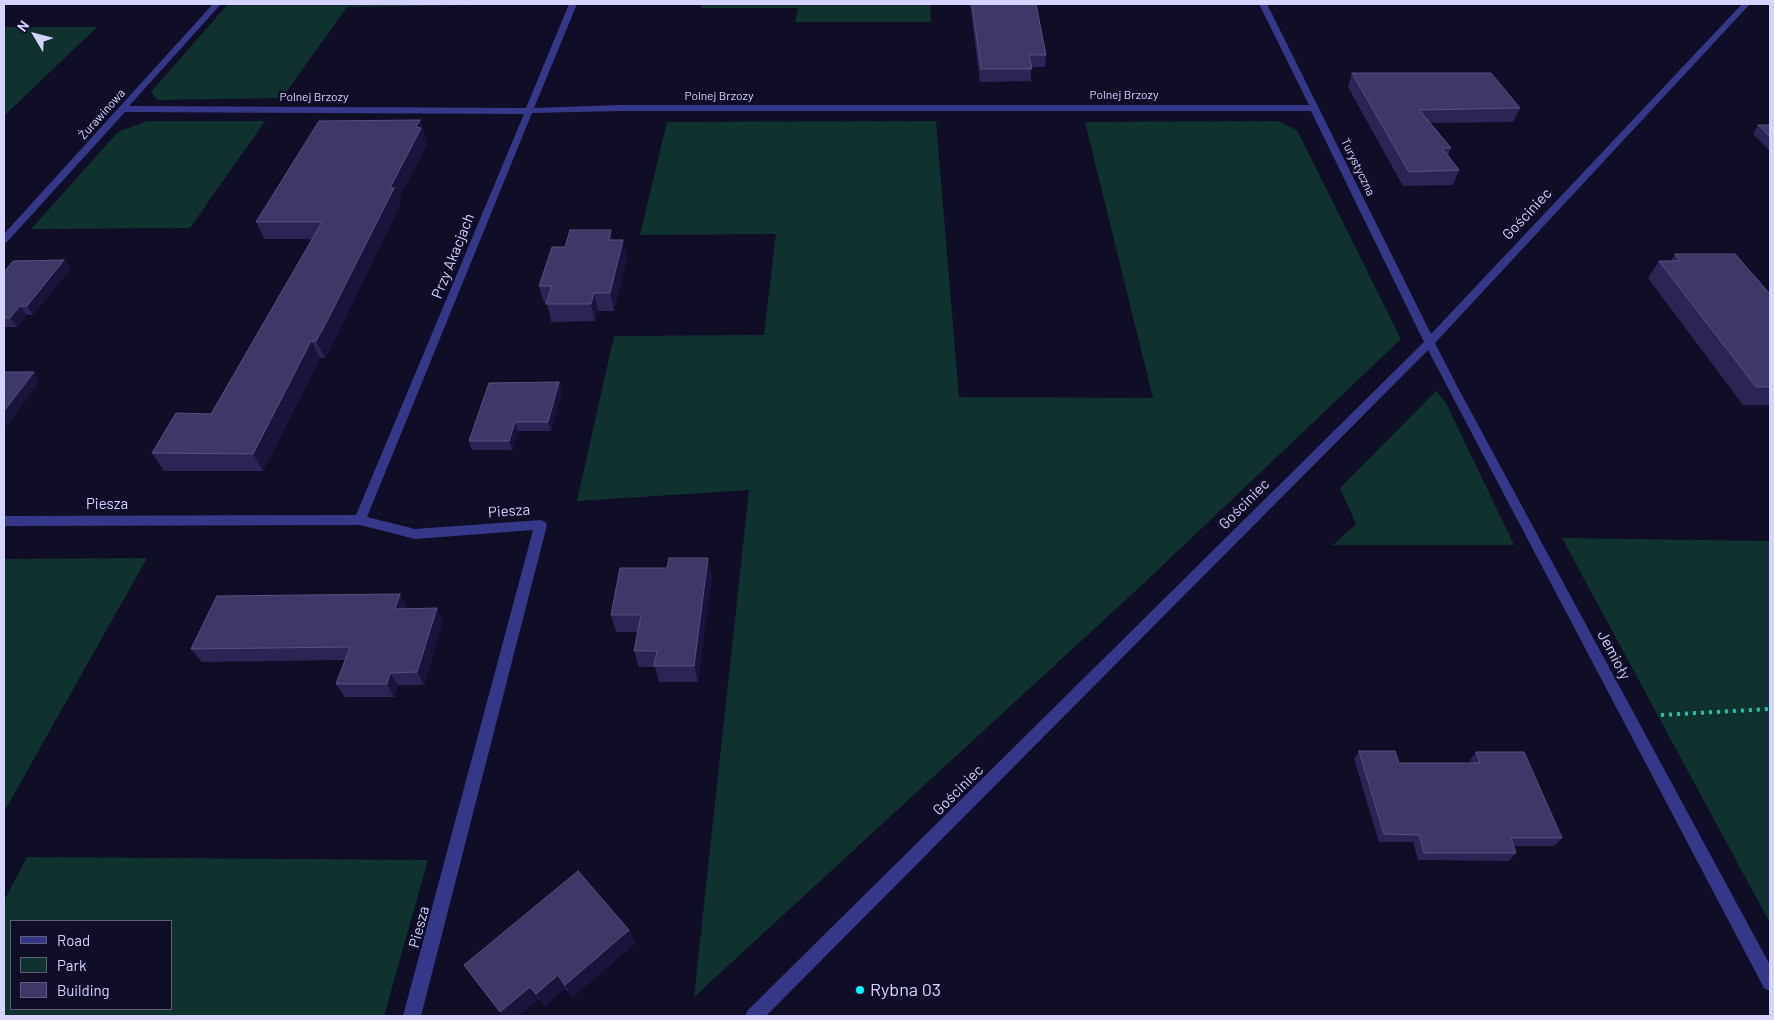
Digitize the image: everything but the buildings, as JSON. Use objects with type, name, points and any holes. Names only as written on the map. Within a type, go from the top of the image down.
[{"type":"street","name":"Żurawinowa","points":[[4,240],[217,4]]},
{"type":"street","name":"Przy Akacjach","points":[[360,520],[573,4]]},
{"type":"street","name":"Turystyczna","points":[[1263,4],[1429,342]]},
{"type":"street","name":"Gościniec","points":[[754,1016],[1429,342],[1746,4]]},
{"type":"street","name":"Polnej Brzozy","points":[[124,109],[530,111],[620,108],[1315,108]]},
{"type":"street","name":"Jemioły","points":[[1429,342],[1770,982]]},
{"type":"street","name":"Piesza","points":[[4,521],[360,520],[415,534],[541,526],[412,1016]]},
{"type":"path","points":[[1629,717],[1770,709]]},
{"type":"green space","points":[[228,4],[546,4],[347,7],[282,98],[157,100],[151,92]]},
{"type":"green space","points":[[702,4],[930,4],[931,22],[795,22],[798,8],[701,8]]},
{"type":"green space","points":[[4,27],[97,27],[4,116]]},
{"type":"green space","points":[[147,121],[265,121],[190,228],[31,229],[118,132]]},
{"type":"green space","points":[[936,121],[959,397],[1153,398],[1085,122],[1278,121],[1297,130],[1401,339],[1143,584],[694,997],[749,490],[577,501],[614,336],[764,335],[776,234],[640,235],[667,122]]},
{"type":"green space","points":[[1436,391],[1446,403],[1514,545],[1333,545],[1356,524],[1340,488]]},
{"type":"green space","points":[[1562,538],[1770,541],[1770,923]]},
{"type":"green space","points":[[147,558],[4,812],[4,559]]},
{"type":"green space","points":[[27,857],[428,860],[384,1016],[4,1016],[4,901]]},
{"type":"place","name":"Rybna 03","points":[[860,990]]}]
